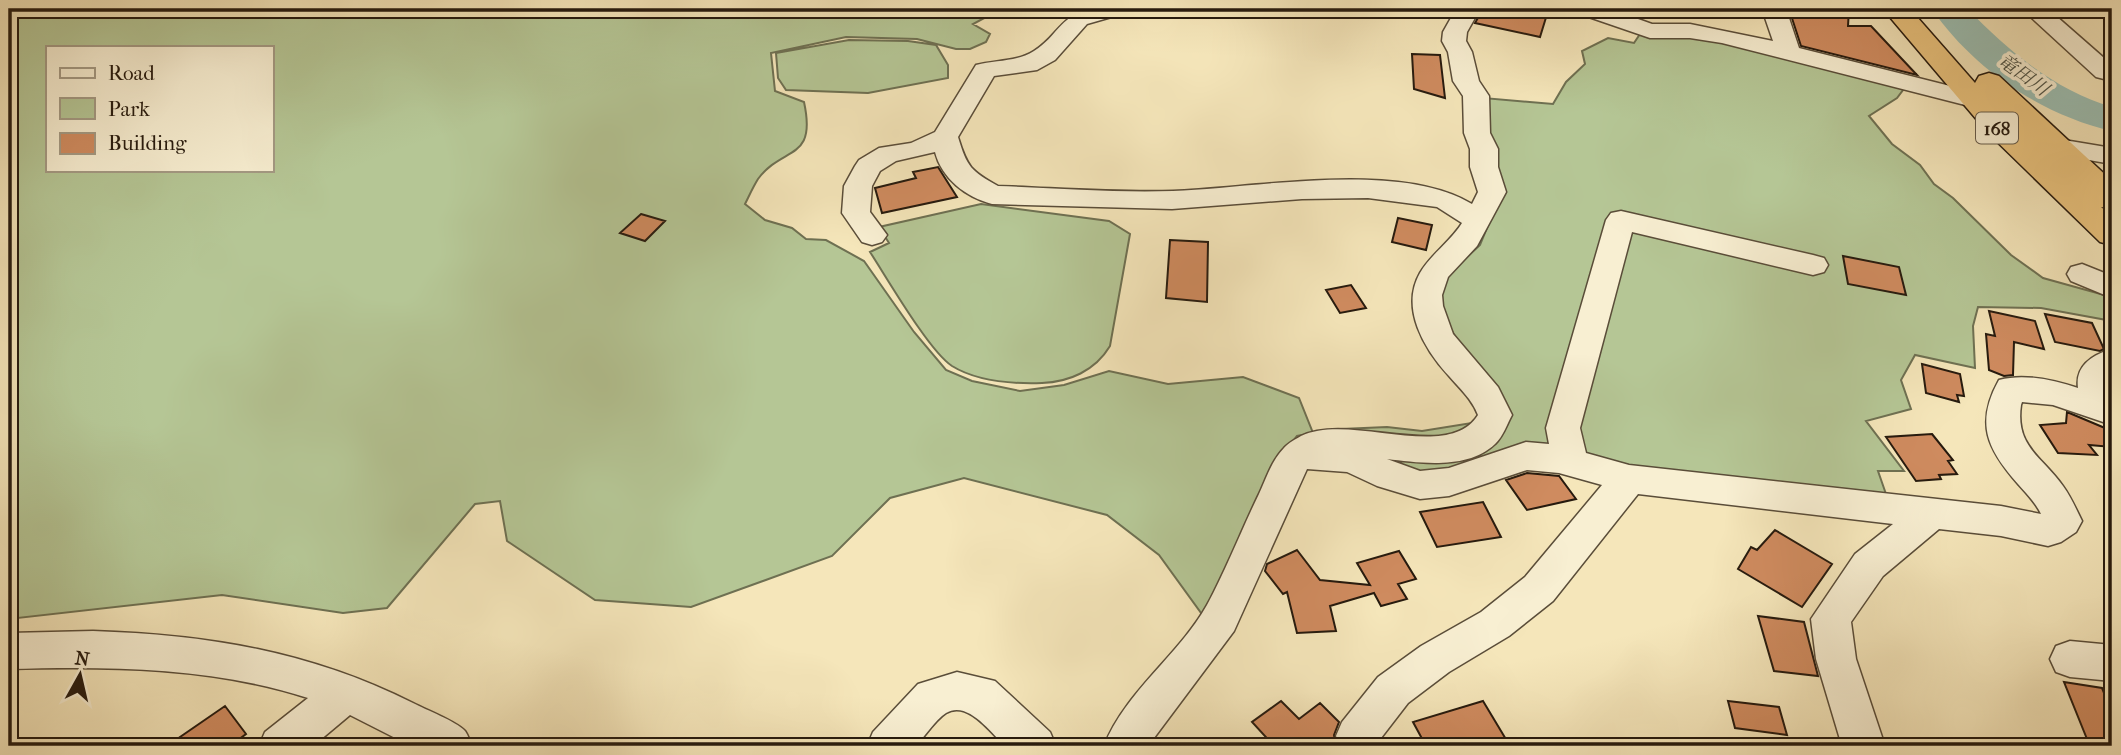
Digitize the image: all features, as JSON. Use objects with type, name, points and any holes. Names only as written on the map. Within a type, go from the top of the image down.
[{"type":"highway","name":"168","points":[[1896,9],[1969,98],[2051,181],[2112,234]]},
{"type":"highway","name":"168","points":[[1911,9],[2112,199]]},
{"type":"street","points":[[872,235],[856,213],[858,186],[869,166],[888,154],[917,150],[945,137],[985,70],[1028,65],[1045,55],[1079,19],[1114,9]]},
{"type":"street","points":[[1125,746],[1220,619],[1286,474],[1298,455],[1324,442],[1356,442],[1434,452],[1481,437],[1495,415],[1489,397],[1447,352],[1426,305],[1426,286],[1469,235],[1492,192],[1484,167],[1485,149],[1477,132],[1476,96],[1466,81],[1460,52],[1454,41],[1455,32],[1468,9]]},
{"type":"street","points":[[1588,9],[1650,31],[1690,31],[1788,51],[1969,98]]},
{"type":"street","points":[[1774,9],[1788,51]]},
{"type":"street","points":[[2034,9],[2105,72],[2112,74]]},
{"type":"street","points":[[945,137],[951,163],[963,178],[992,195],[1172,200],[1302,190],[1368,189],[1424,195],[1447,201],[1478,220]]},
{"type":"street","points":[[2058,148],[2112,156]]},
{"type":"street","points":[[1570,462],[1563,428],[1621,220],[1814,265]]},
{"type":"street","points":[[2082,275],[2112,288]]},
{"type":"street","points":[[2105,409],[2093,376],[2112,361]]},
{"type":"street","points":[[1298,455],[1352,458],[1391,476],[1420,485],[1449,482],[1526,456],[1570,462],[1629,479],[2001,521],[2048,531],[2063,521],[2049,495],[2004,439],[2001,415],[2004,401],[2011,389],[2054,393],[2105,409]]},
{"type":"street","points":[[1363,746],[1357,736],[1393,690],[1435,659],[1495,624],[1539,590],[1629,479]]},
{"type":"street","points":[[1863,746],[1836,659],[1831,619],[1869,565],[1933,513]]},
{"type":"street","points":[[9,651],[121,648],[214,659],[283,671],[346,694],[410,722],[450,746]]},
{"type":"street","points":[[2070,659],[2112,663]]},
{"type":"street","points":[[888,746],[933,698],[957,691],[980,695],[1035,746]]},
{"type":"street","points":[[280,746],[346,694]]},
{"type":"green space","points":[[9,9],[706,9],[708,13],[788,9],[836,11],[861,18],[899,9],[1001,9],[973,24],[990,34],[986,42],[970,49],[956,49],[917,39],[846,37],[771,53],[775,91],[804,102],[806,135],[802,144],[768,168],[758,179],[745,204],[765,220],[792,228],[806,239],[826,240],[864,261],[914,332],[946,370],[972,381],[1020,391],[1064,385],[1109,371],[1168,384],[1243,377],[1299,398],[1313,433],[1297,436],[1277,461],[1204,617],[1159,555],[1107,515],[964,478],[890,498],[832,556],[691,607],[595,600],[507,541],[500,501],[475,504],[387,608],[343,613],[222,595],[9,619]]},
{"type":"green space","points":[[1640,34],[1699,36],[1906,86],[1897,98],[1869,116],[1892,144],[1920,165],[1934,184],[1953,198],[2011,255],[2043,278],[2108,296],[2112,304],[2112,321],[2041,308],[1978,307],[1973,326],[1975,368],[1915,355],[1901,380],[1911,409],[1866,421],[1904,471],[1878,471],[1886,494],[1665,474],[1583,455],[1436,478],[1330,439],[1341,429],[1387,427],[1422,431],[1497,419],[1472,365],[1442,314],[1440,282],[1480,245],[1501,194],[1493,169],[1498,150],[1487,130],[1484,98],[1553,104],[1566,82],[1585,64],[1582,51],[1608,38],[1634,43]]},
{"type":"green space","points":[[849,40],[908,41],[936,45],[948,65],[948,78],[868,93],[786,90],[778,78],[776,53]]},
{"type":"green space","points":[[981,204],[1109,221],[1130,234],[1110,346],[1097,362],[1080,374],[1042,383],[1019,383],[984,379],[952,366],[920,330],[870,252],[889,243],[879,227]]},
{"type":"building","points":[[1483,9],[1548,11],[1540,37],[1475,23]]},
{"type":"building","points":[[1789,9],[1849,9],[1848,26],[1871,26],[1917,75],[1801,46]]},
{"type":"building","points":[[1412,54],[1440,55],[1445,98],[1414,89]]},
{"type":"building","points":[[938,167],[957,197],[882,213],[875,188],[916,178],[913,172]]},
{"type":"building","points":[[641,214],[665,221],[645,241],[620,233]]},
{"type":"building","points":[[1398,218],[1432,225],[1426,250],[1392,242]]},
{"type":"building","points":[[1170,240],[1208,242],[1207,302],[1166,298]]},
{"type":"building","points":[[1843,256],[1899,267],[1906,295],[1848,284]]},
{"type":"building","points":[[1351,285],[1366,308],[1340,313],[1326,290]]},
{"type":"building","points":[[1989,311],[2035,321],[2044,349],[2014,342],[2013,375],[2004,376],[1989,370],[1986,334],[1995,336]]},
{"type":"building","points":[[2045,314],[2092,323],[2104,349],[2100,351],[2055,342]]},
{"type":"building","points":[[1922,364],[1960,374],[1964,396],[1957,395],[1959,402],[1926,393]]},
{"type":"building","points":[[2067,412],[2112,431],[2112,447],[2089,445],[2097,455],[2058,453],[2040,425],[2066,423]]},
{"type":"building","points":[[1932,434],[1953,460],[1948,461],[1957,474],[1939,475],[1941,479],[1916,481],[1886,437]]},
{"type":"building","points":[[1527,473],[1559,476],[1576,499],[1527,510],[1506,480]]},
{"type":"building","points":[[1483,502],[1501,537],[1437,547],[1420,512]]},
{"type":"building","points":[[1775,530],[1832,564],[1802,607],[1738,569],[1751,547],[1757,550]]},
{"type":"building","points":[[1297,550],[1320,580],[1370,585],[1357,563],[1399,551],[1416,579],[1398,584],[1407,599],[1381,606],[1374,593],[1330,606],[1336,631],[1297,633],[1287,592],[1283,594],[1265,571],[1267,564]]},
{"type":"building","points":[[1758,616],[1804,622],[1818,676],[1774,671]]},
{"type":"building","points":[[2064,682],[2102,688],[2107,700],[2112,701],[2112,746],[2087,739]]},
{"type":"building","points":[[1281,701],[1299,719],[1320,703],[1339,722],[1335,740],[1326,746],[1274,746],[1252,722]]},
{"type":"building","points":[[1483,701],[1510,746],[1426,746],[1413,722]]},
{"type":"building","points":[[1728,701],[1779,707],[1787,735],[1735,728]]},
{"type":"building","points":[[225,706],[246,734],[230,746],[167,746]]},
{"type":"waterway","name":"竜田川","points":[[1949,9],[1983,45],[2022,77],[2065,102],[2112,119]]}]
